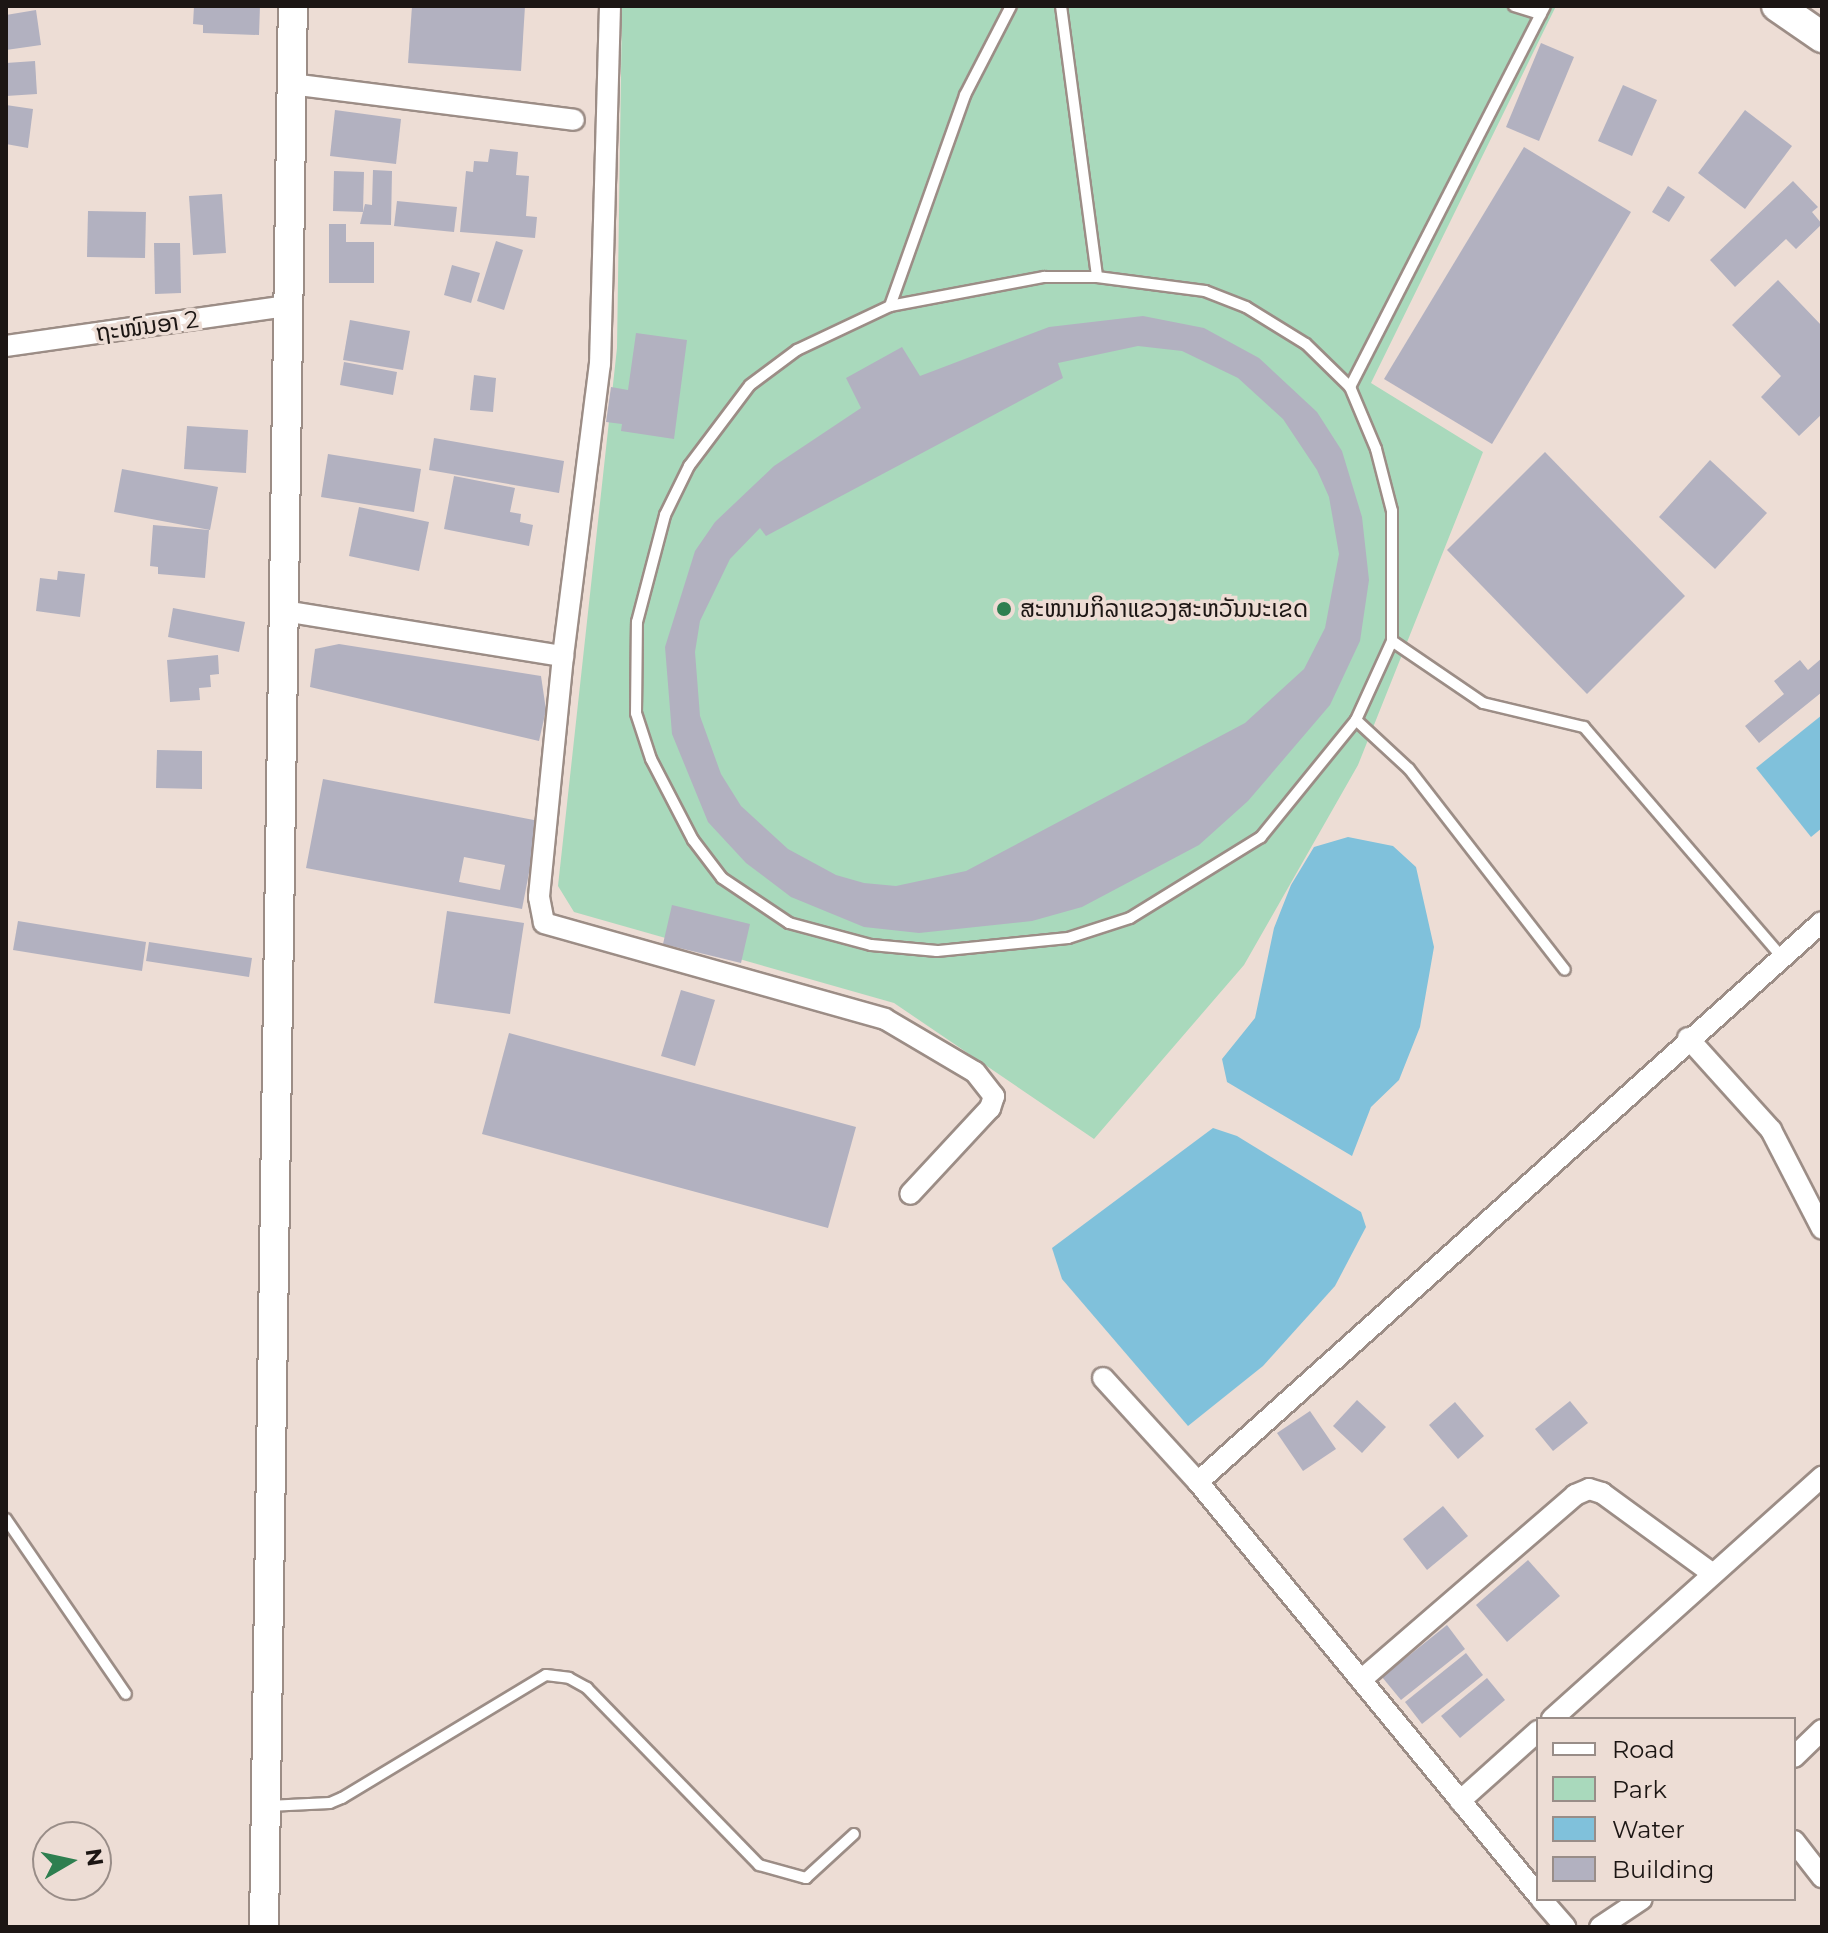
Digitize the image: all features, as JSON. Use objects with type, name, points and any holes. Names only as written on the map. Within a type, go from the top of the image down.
[{"type":"main road","points":[[1777,6],[1822,37]]},
{"type":"street","points":[[264,1927],[293,6]]},
{"type":"street","points":[[610,6],[600,364],[563,656],[539,897],[544,923],[885,1019],[975,1072],[994,1096],[990,1108],[910,1194]]},
{"type":"street","points":[[291,84],[574,120]]},
{"type":"street","name":"ຖະໜົນອາ 2","points":[[6,346],[288,306]]},
{"type":"street","points":[[284,611],[563,656]]},
{"type":"street","points":[[1198,1482],[1780,955],[1822,922]]},
{"type":"street","points":[[1688,1038],[1771,1130],[1822,1229]]},
{"type":"street","points":[[1103,1378],[1198,1482],[1536,1892]]},
{"type":"street","points":[[1554,1717],[1822,1477]]},
{"type":"street","points":[[1361,1680],[1575,1495],[1589,1489],[1602,1493],[1713,1574]]},
{"type":"street","points":[[1796,1755],[1822,1730]]},
{"type":"street","points":[[1460,1801],[1536,1733]]},
{"type":"street","points":[[1796,1844],[1822,1877]]},
{"type":"street","points":[[1543,1901],[1565,1927]]},
{"type":"street","points":[[1600,1927],[1639,1901]]},
{"type":"lane","points":[[890,306],[965,95],[1011,6]]},
{"type":"lane","points":[[1061,6],[1097,277]]},
{"type":"lane","points":[[1350,387],[1543,10],[1514,6]]},
{"type":"lane","points":[[1044,277],[1097,277],[1205,291],[1246,307],[1306,344],[1350,387],[1376,449],[1392,511],[1392,641],[1356,720],[1261,837],[1130,918],[1068,938],[937,951],[871,945],[789,923],[722,878],[670,800],[636,713],[637,622],[648,567],[665,515],[689,466],[750,385],[819,338],[890,306],[1044,277]]},
{"type":"lane","points":[[1392,641],[1483,703],[1584,727],[1780,955]]},
{"type":"lane","points":[[1356,720],[1409,769],[1565,970]]},
{"type":"lane","points":[[6,1519],[126,1694]]},
{"type":"lane","points":[[266,1806],[330,1803],[342,1798],[546,1675],[569,1678],[587,1688],[759,1865],[806,1878],[854,1834]]},
{"type":"green space","name":"ສະໜາມກິລາແຂວງສະຫວັນນະເຂດ","points":[[622,6],[1556,6],[1371,383],[1483,452],[1358,765],[1244,965],[1094,1139],[894,1003],[574,912],[558,886],[617,348]]},
{"type":"water","points":[[1822,715],[1822,828],[1811,837],[1756,768]]},
{"type":"water","points":[[1348,837],[1393,846],[1416,867],[1434,947],[1420,1027],[1399,1080],[1371,1107],[1352,1156],[1227,1082],[1222,1059],[1255,1018],[1274,928],[1291,885],[1314,847]]},
{"type":"water","points":[[1213,1128],[1237,1136],[1361,1212],[1366,1227],[1335,1286],[1263,1366],[1188,1426],[1062,1279],[1052,1248]]},
{"type":"building","points":[[194,6],[260,6],[259,35],[203,33],[203,25],[193,24]]},
{"type":"building","points":[[412,6],[525,6],[521,71],[408,63]]},
{"type":"building","points":[[36,10],[41,45],[6,50],[6,15]]},
{"type":"building","points":[[1541,43],[1574,57],[1539,141],[1506,127]]},
{"type":"building","points":[[35,61],[37,94],[6,96],[6,63]]},
{"type":"building","points":[[1623,85],[1657,100],[1632,156],[1598,141]]},
{"type":"building","points":[[6,105],[33,109],[28,148],[6,144]]},
{"type":"building","points":[[335,110],[401,119],[396,164],[330,156]]},
{"type":"building","points":[[1745,110],[1792,146],[1745,209],[1698,173]]},
{"type":"building","points":[[1524,147],[1631,212],[1492,444],[1384,379]]},
{"type":"building","points":[[490,149],[518,152],[516,175],[529,176],[526,216],[537,217],[535,238],[460,232],[466,171],[473,172],[474,161],[488,162]]},
{"type":"building","points":[[373,170],[392,171],[391,225],[360,224],[365,204],[372,205]]},
{"type":"building","points":[[334,171],[364,172],[363,212],[333,211]]},
{"type":"building","points":[[1793,181],[1818,207],[1812,212],[1822,224],[1796,249],[1786,239],[1735,287],[1710,260]]},
{"type":"building","points":[[1668,186],[1685,197],[1669,222],[1652,212]]},
{"type":"building","points":[[222,194],[226,253],[193,255],[189,196]]},
{"type":"building","points":[[397,201],[457,207],[454,232],[394,226]]},
{"type":"building","points":[[88,211],[146,212],[145,258],[87,257]]},
{"type":"building","points":[[329,224],[346,224],[346,242],[374,242],[374,283],[329,283]]},
{"type":"building","points":[[496,241],[523,250],[504,310],[477,301]]},
{"type":"building","points":[[154,243],[180,243],[181,293],[155,294]]},
{"type":"building","points":[[452,265],[480,273],[471,303],[444,295]]},
{"type":"building","points":[[1778,280],[1822,326],[1822,414],[1799,436],[1761,397],[1781,376],[1732,325]]},
{"type":"building","points":[[1143,316],[1204,328],[1259,358],[1317,412],[1342,451],[1362,517],[1369,580],[1360,641],[1330,705],[1248,801],[1199,845],[1082,907],[1032,921],[919,933],[864,927],[791,897],[746,863],[708,822],[672,734],[665,647],[695,551],[715,522],[774,466],[861,408],[846,378],[902,347],[920,376],[1049,327]],"holes":[[[1138,346],[1182,351],[1238,378],[1283,419],[1317,470],[1329,497],[1339,554],[1325,628],[1304,669],[1245,723],[966,871],[896,886],[864,883],[836,875],[788,849],[741,806],[721,774],[700,716],[695,652],[700,621],[730,559],[760,528],[766,536],[1063,378],[1058,363]]]},
{"type":"building","points":[[350,320],[410,331],[403,370],[343,360]]},
{"type":"building","points":[[636,333],[687,340],[674,439],[621,431],[622,424],[606,422],[611,387],[628,390]]},
{"type":"building","points":[[344,362],[397,372],[393,395],[340,385]]},
{"type":"building","points":[[474,375],[496,378],[493,412],[470,410]]},
{"type":"building","points":[[187,426],[248,430],[246,473],[184,469]]},
{"type":"building","points":[[434,438],[564,461],[559,493],[429,470]]},
{"type":"building","points":[[1545,452],[1685,596],[1587,694],[1447,550]]},
{"type":"building","points":[[328,454],[421,469],[414,512],[321,497]]},
{"type":"building","points":[[1710,460],[1767,513],[1715,569],[1659,517]]},
{"type":"building","points":[[122,469],[218,487],[210,530],[114,512]]},
{"type":"building","points":[[454,476],[515,488],[510,512],[521,514],[520,522],[533,525],[529,546],[444,529]]},
{"type":"building","points":[[359,507],[429,522],[419,571],[349,556]]},
{"type":"building","points":[[153,525],[209,530],[205,578],[158,574],[158,567],[150,566]]},
{"type":"building","points":[[58,571],[85,574],[80,617],[36,611],[40,578],[57,580]]},
{"type":"building","points":[[173,608],[245,622],[239,652],[168,637]]},
{"type":"building","points":[[339,644],[541,676],[546,710],[539,741],[310,687],[315,649]]},
{"type":"building","points":[[218,655],[219,674],[210,675],[211,687],[199,688],[200,700],[170,702],[167,660]]},
{"type":"building","points":[[1822,658],[1822,692],[1759,743],[1745,726],[1784,694],[1774,681],[1800,660],[1808,670]]},
{"type":"building","points":[[157,750],[202,751],[202,789],[156,788]]},
{"type":"building","points":[[323,779],[539,821],[522,909],[306,868]],"holes":[[[464,857],[505,865],[500,890],[459,882]]]},
{"type":"building","points":[[672,905],[750,924],[741,963],[663,944]]},
{"type":"building","points":[[447,911],[524,923],[510,1014],[434,1003]]},
{"type":"building","points":[[18,921],[146,942],[142,971],[13,950]]},
{"type":"building","points":[[149,942],[252,958],[249,977],[146,961]]},
{"type":"building","points":[[681,990],[715,1000],[695,1066],[661,1056]]},
{"type":"building","points":[[509,1033],[856,1127],[828,1228],[482,1134]]},
{"type":"building","points":[[1357,1400],[1386,1427],[1362,1453],[1333,1426]]},
{"type":"building","points":[[1570,1401],[1588,1423],[1553,1451],[1535,1429]]},
{"type":"building","points":[[1455,1402],[1484,1436],[1458,1459],[1429,1425]]},
{"type":"building","points":[[1310,1411],[1336,1449],[1303,1471],[1277,1433]]},
{"type":"building","points":[[1443,1506],[1468,1536],[1427,1570],[1403,1539]]},
{"type":"building","points":[[1528,1560],[1560,1596],[1507,1642],[1476,1605]]},
{"type":"building","points":[[1447,1625],[1465,1649],[1401,1700],[1382,1677]]},
{"type":"building","points":[[1466,1653],[1483,1675],[1422,1724],[1405,1702]]},
{"type":"building","points":[[1487,1678],[1505,1700],[1460,1738],[1441,1716]]},
{"type":"place","name":"ສະໜາມກິລາແຂວງສະຫວັນນະເຂດ","points":[[1004,609]]}]
